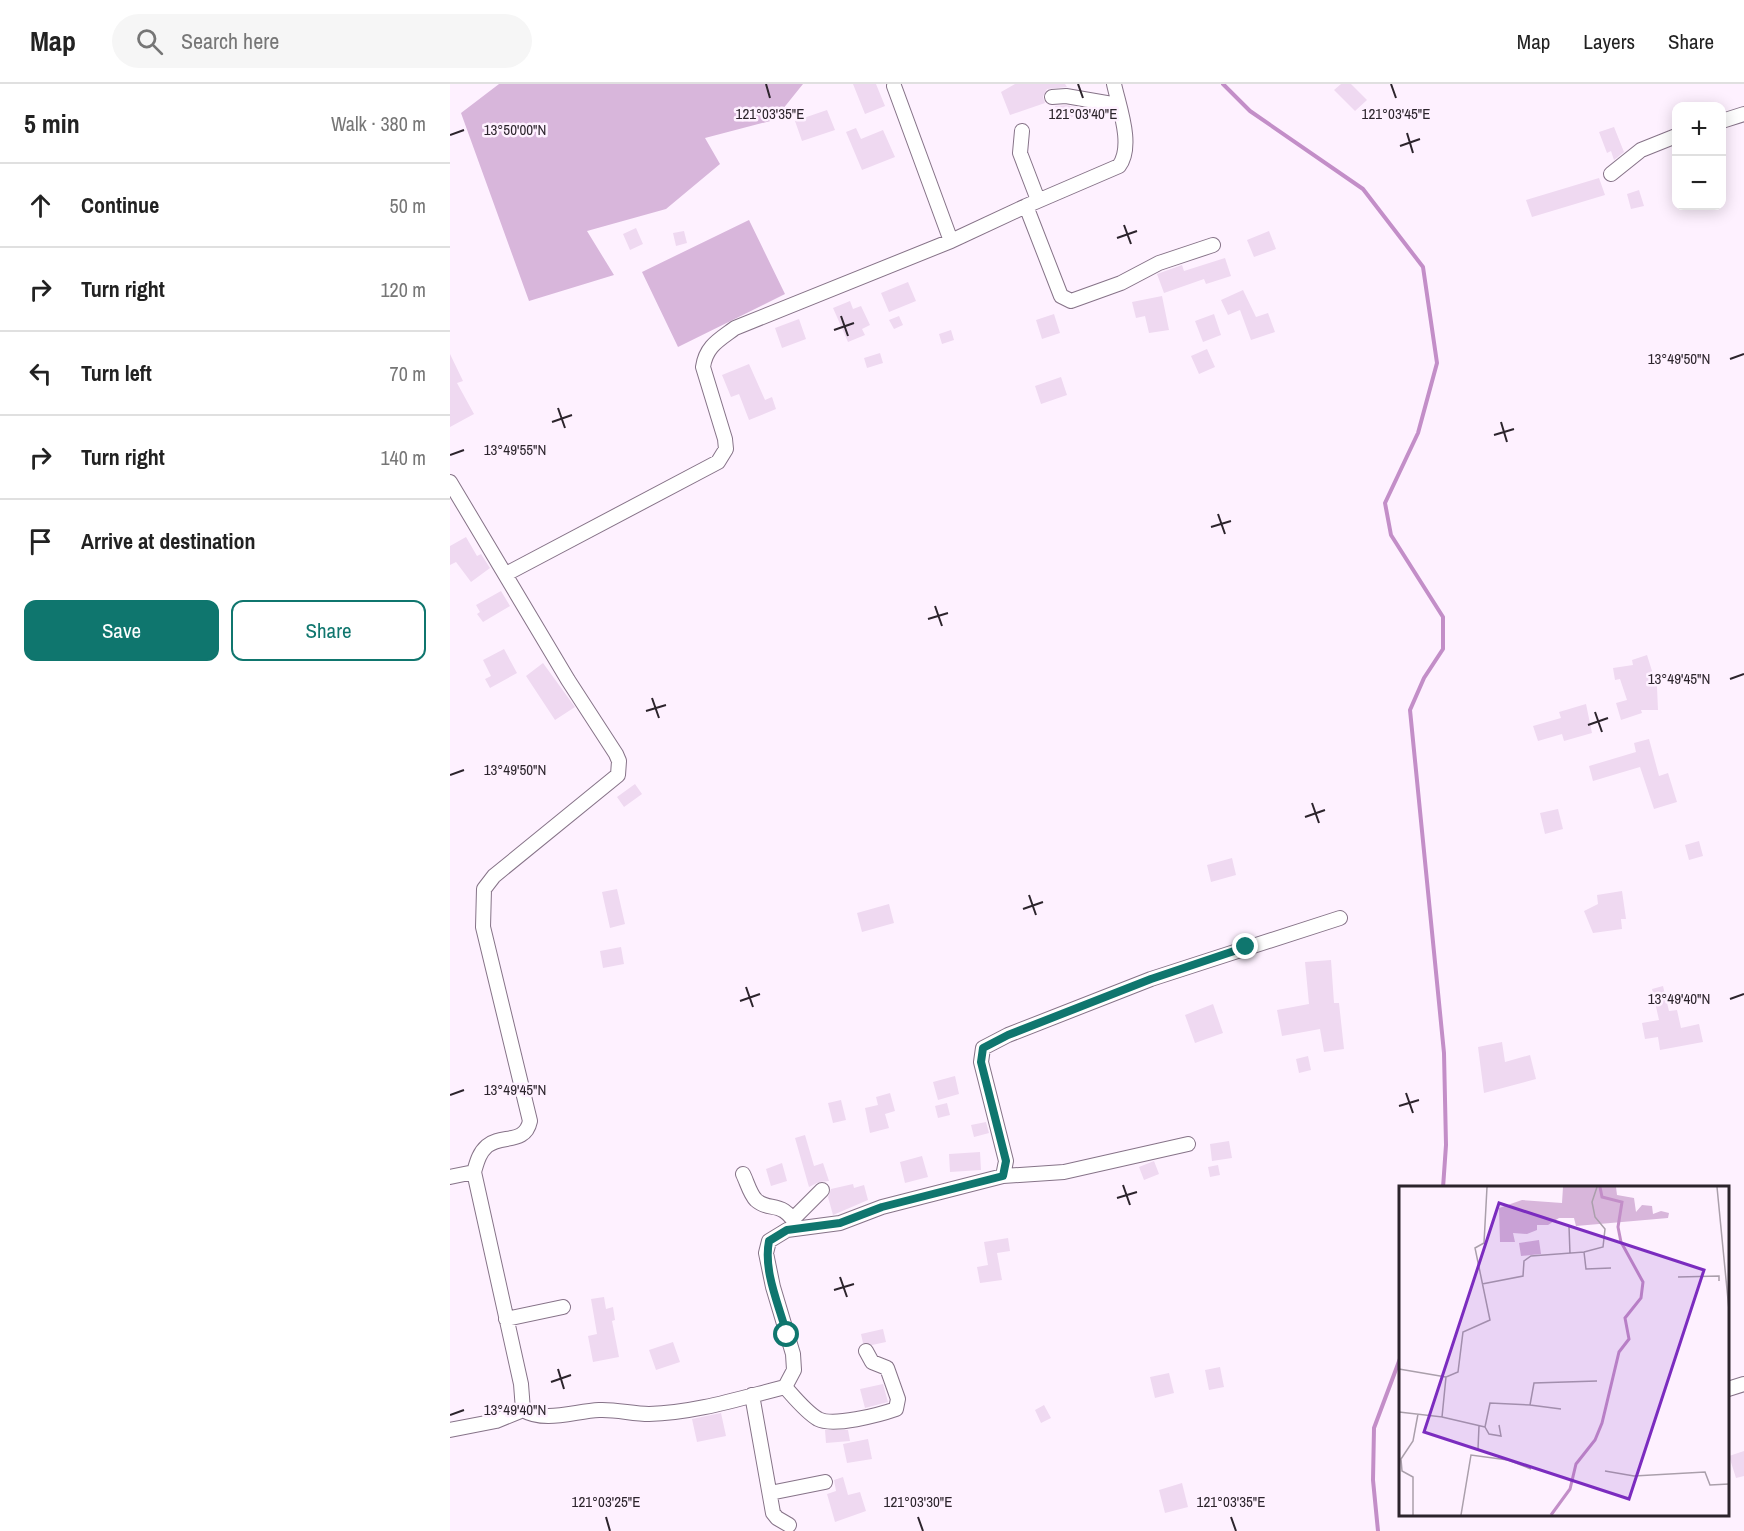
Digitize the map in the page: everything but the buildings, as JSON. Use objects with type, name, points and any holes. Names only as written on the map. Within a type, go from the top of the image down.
[{"type":"street","points":[[506,574],[717,462],[724,455],[725,440],[702,367],[704,354],[711,345],[735,328],[951,241],[1119,166],[1126,152],[1114,84]]},
{"type":"street","points":[[894,86],[951,241]]},
{"type":"street","points":[[1052,97],[1066,96],[1118,105]]},
{"type":"street","points":[[1726,120],[1744,114]]},
{"type":"street","points":[[1022,131],[1020,153],[1032,203],[1061,296],[1071,301],[1121,283],[1159,263],[1213,244]]},
{"type":"street","points":[[1611,174],[1641,150],[1672,138]]},
{"type":"street","points":[[450,482],[568,680],[616,754],[620,769],[618,775],[494,876],[484,889],[483,927],[530,1121],[528,1129],[517,1138],[495,1141],[487,1146],[479,1155],[474,1172],[524,1398],[523,1410]]},
{"type":"street","points":[[1003,1176],[1006,1161],[981,1062],[983,1048],[1008,1035],[1151,979],[1340,918]]},
{"type":"street","points":[[795,1224],[840,1223],[882,1207],[1003,1176],[1064,1172],[1188,1143]]},
{"type":"street","points":[[450,1177],[474,1172]]},
{"type":"street","points":[[743,1174],[759,1202],[784,1209],[795,1224]]},
{"type":"street","points":[[450,1430],[496,1421],[523,1410],[541,1417],[603,1409],[624,1414],[651,1414],[682,1410],[784,1387],[795,1370],[793,1354],[773,1287],[766,1253],[769,1241],[795,1224],[822,1190]]},
{"type":"street","points":[[506,1319],[563,1307]]},
{"type":"street","points":[[784,1387],[816,1418],[826,1422],[896,1410],[898,1399],[887,1368],[872,1362],[866,1351]]},
{"type":"street","points":[[1729,1389],[1744,1384]]},
{"type":"street","points":[[752,1395],[775,1516],[789,1525]]},
{"type":"street","points":[[770,1493],[825,1482]]},
{"type":"shaded area","points":[[499,84],[803,84],[774,120],[705,138],[720,164],[666,209],[587,231],[614,275],[529,301],[461,113]]},
{"type":"shaded area","points":[[749,220],[785,294],[678,347],[642,272]]},
{"type":"waterway","points":[[1223,84],[1250,111],[1363,189],[1423,267],[1437,363],[1418,433],[1385,503],[1391,535],[1443,617],[1443,649],[1424,678],[1410,710],[1444,1053],[1446,1145],[1443,1186]]},
{"type":"waterway","points":[[1378,1531],[1373,1480],[1374,1428],[1399,1361]]},
{"type":"route","points":[[787,1335],[766,1253],[769,1241],[778,1234],[787,1230],[840,1223],[882,1207],[924,1195],[992,1181],[1003,1176],[1006,1161],[981,1062],[983,1048],[1008,1035],[1151,979],[1246,947]]}]
